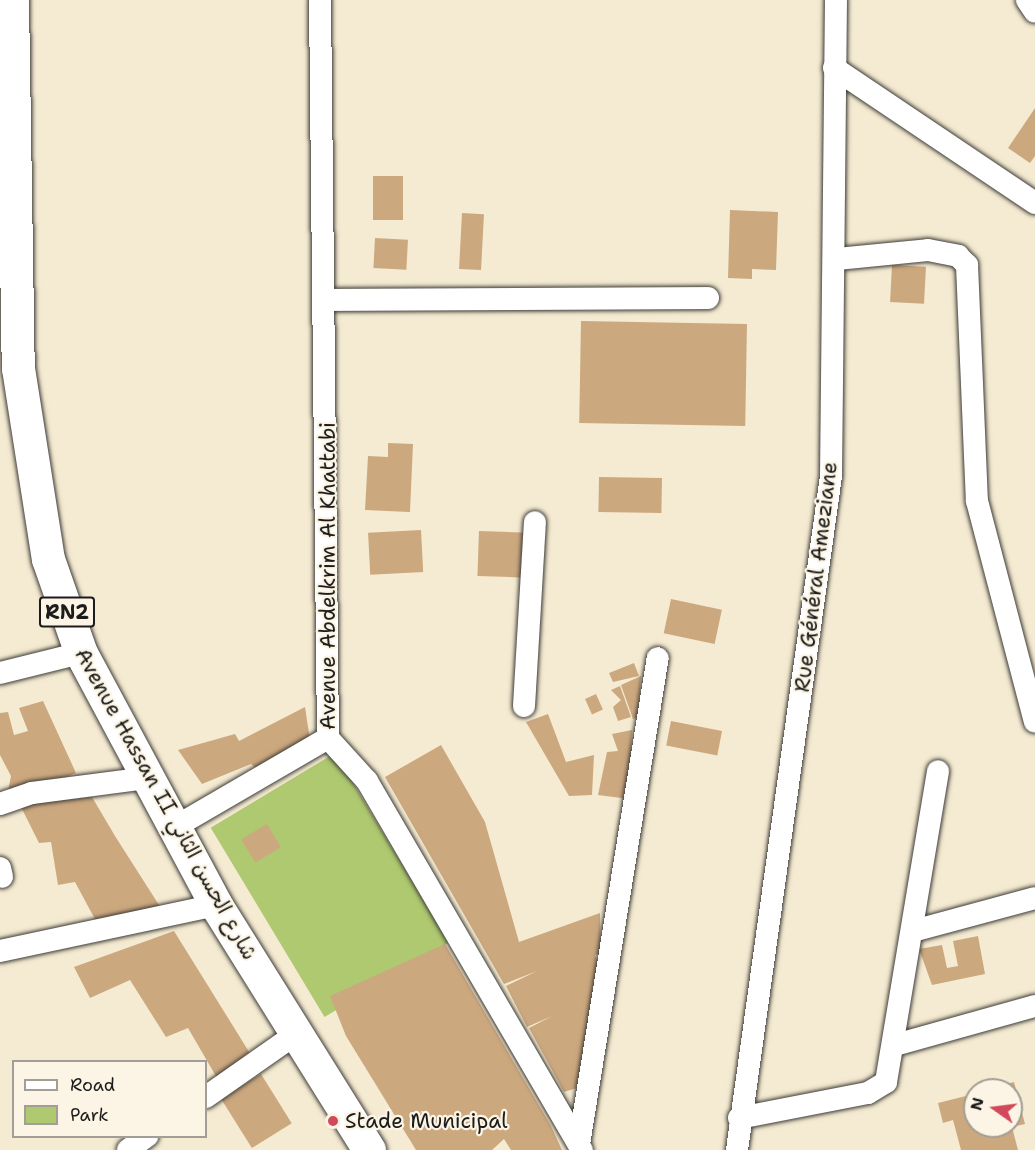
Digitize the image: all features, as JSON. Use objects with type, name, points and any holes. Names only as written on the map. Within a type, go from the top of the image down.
[{"type":"main road","name":"Avenue Hassan II شارع الحسن الثاني","points":[[12,0],[7,186],[17,233],[18,368],[26,446],[48,559],[81,653],[216,905],[369,1150]]},
{"type":"street","name":"Avenue Abdelkrim Al Khattabi","points":[[320,0],[328,738],[367,781],[581,1147]]},
{"type":"street","name":"Rue Général Ameziane","points":[[737,1150],[739,1118],[830,486],[837,259],[834,68],[836,0]]},
{"type":"street","points":[[1027,0],[1035,12]]},
{"type":"street","points":[[834,68],[1035,203]]},
{"type":"street","points":[[0,301],[17,233]]},
{"type":"street","points":[[837,259],[935,251],[957,256],[967,265],[977,501],[1030,692],[1035,722]]},
{"type":"street","points":[[325,300],[708,298]]},
{"type":"street","points":[[524,706],[535,522]]},
{"type":"street","points":[[0,673],[81,653]]},
{"type":"street","points":[[581,1147],[658,658]]},
{"type":"street","points":[[175,827],[328,738]]},
{"type":"street","points":[[739,1118],[879,1088],[891,1070],[938,771]]},
{"type":"street","points":[[0,804],[32,793],[148,778]]},
{"type":"street","points":[[913,931],[1035,898]]},
{"type":"street","points":[[0,951],[216,905]]},
{"type":"street","points":[[895,1045],[1035,1006]]},
{"type":"street","points":[[207,1096],[296,1034]]},
{"type":"street","points":[[128,1150],[146,1138]]},
{"type":"green space","points":[[335,753],[449,942],[325,1017],[211,828]]},
{"type":"building","points":[[1035,108],[1035,156],[1030,163],[1008,148]]},
{"type":"building","points":[[373,176],[403,176],[403,220],[373,220]]},
{"type":"building","points":[[730,210],[778,212],[776,270],[752,269],[752,279],[728,278]]},
{"type":"building","points":[[462,213],[484,214],[481,270],[459,269]]},
{"type":"building","points":[[375,238],[408,240],[406,270],[373,268]]},
{"type":"building","points":[[892,265],[926,267],[924,304],[890,302]]},
{"type":"building","points":[[581,321],[747,324],[745,426],[579,423]]},
{"type":"building","points":[[388,443],[413,444],[410,512],[365,510],[368,456],[388,457]]},
{"type":"building","points":[[599,477],[662,478],[661,513],[598,512]]},
{"type":"building","points":[[421,530],[423,572],[370,575],[368,533]]},
{"type":"building","points":[[479,531],[527,533],[525,578],[477,576]]},
{"type":"building","points":[[671,599],[722,610],[715,644],[664,633]]},
{"type":"building","points":[[634,663],[639,676],[613,682],[609,673]]},
{"type":"building","points":[[641,676],[638,717],[633,719],[621,685]]},
{"type":"building","points":[[620,686],[631,717],[618,721],[613,707],[621,700],[611,690]]},
{"type":"building","points":[[596,694],[603,710],[592,714],[585,699]]},
{"type":"building","points":[[43,701],[76,773],[6,801],[11,776],[0,755],[0,713],[8,712],[14,735],[28,731],[19,708]]},
{"type":"building","points":[[305,707],[310,740],[257,769],[251,764],[202,784],[178,750],[235,734],[239,741]]},
{"type":"building","points":[[548,714],[566,762],[594,755],[592,795],[569,796],[526,722]]},
{"type":"building","points":[[671,721],[722,731],[717,755],[666,746]]},
{"type":"building","points":[[632,730],[629,799],[598,795],[607,752],[618,751],[612,734]]},
{"type":"building","points":[[441,745],[485,822],[519,942],[600,913],[601,953],[595,955],[600,968],[598,983],[593,985],[587,1085],[564,1092],[529,1028],[552,1016],[527,1027],[506,986],[537,971],[504,984],[385,777]]},
{"type":"building","points":[[92,797],[166,916],[97,923],[75,882],[58,885],[51,842],[39,843],[19,803]]},
{"type":"building","points":[[267,824],[281,847],[255,863],[241,839]]},
{"type":"building","points":[[174,931],[251,1055],[217,1078],[188,1028],[166,1037],[130,980],[90,998],[74,967]]},
{"type":"building","points":[[978,936],[985,974],[932,985],[919,949],[942,945],[947,968],[958,966],[953,941]]},
{"type":"building","points":[[445,944],[551,1126],[562,1150],[511,1150],[504,1139],[492,1150],[416,1150],[346,1036],[330,996]]},
{"type":"building","points":[[261,1074],[292,1123],[252,1148],[221,1099]]},
{"type":"building","points":[[963,1097],[963,1138],[1015,1138],[1018,1150],[961,1150],[953,1120],[943,1123],[938,1103]]},
{"type":"place","name":"Stade Municipal","points":[[333,1121]]}]
